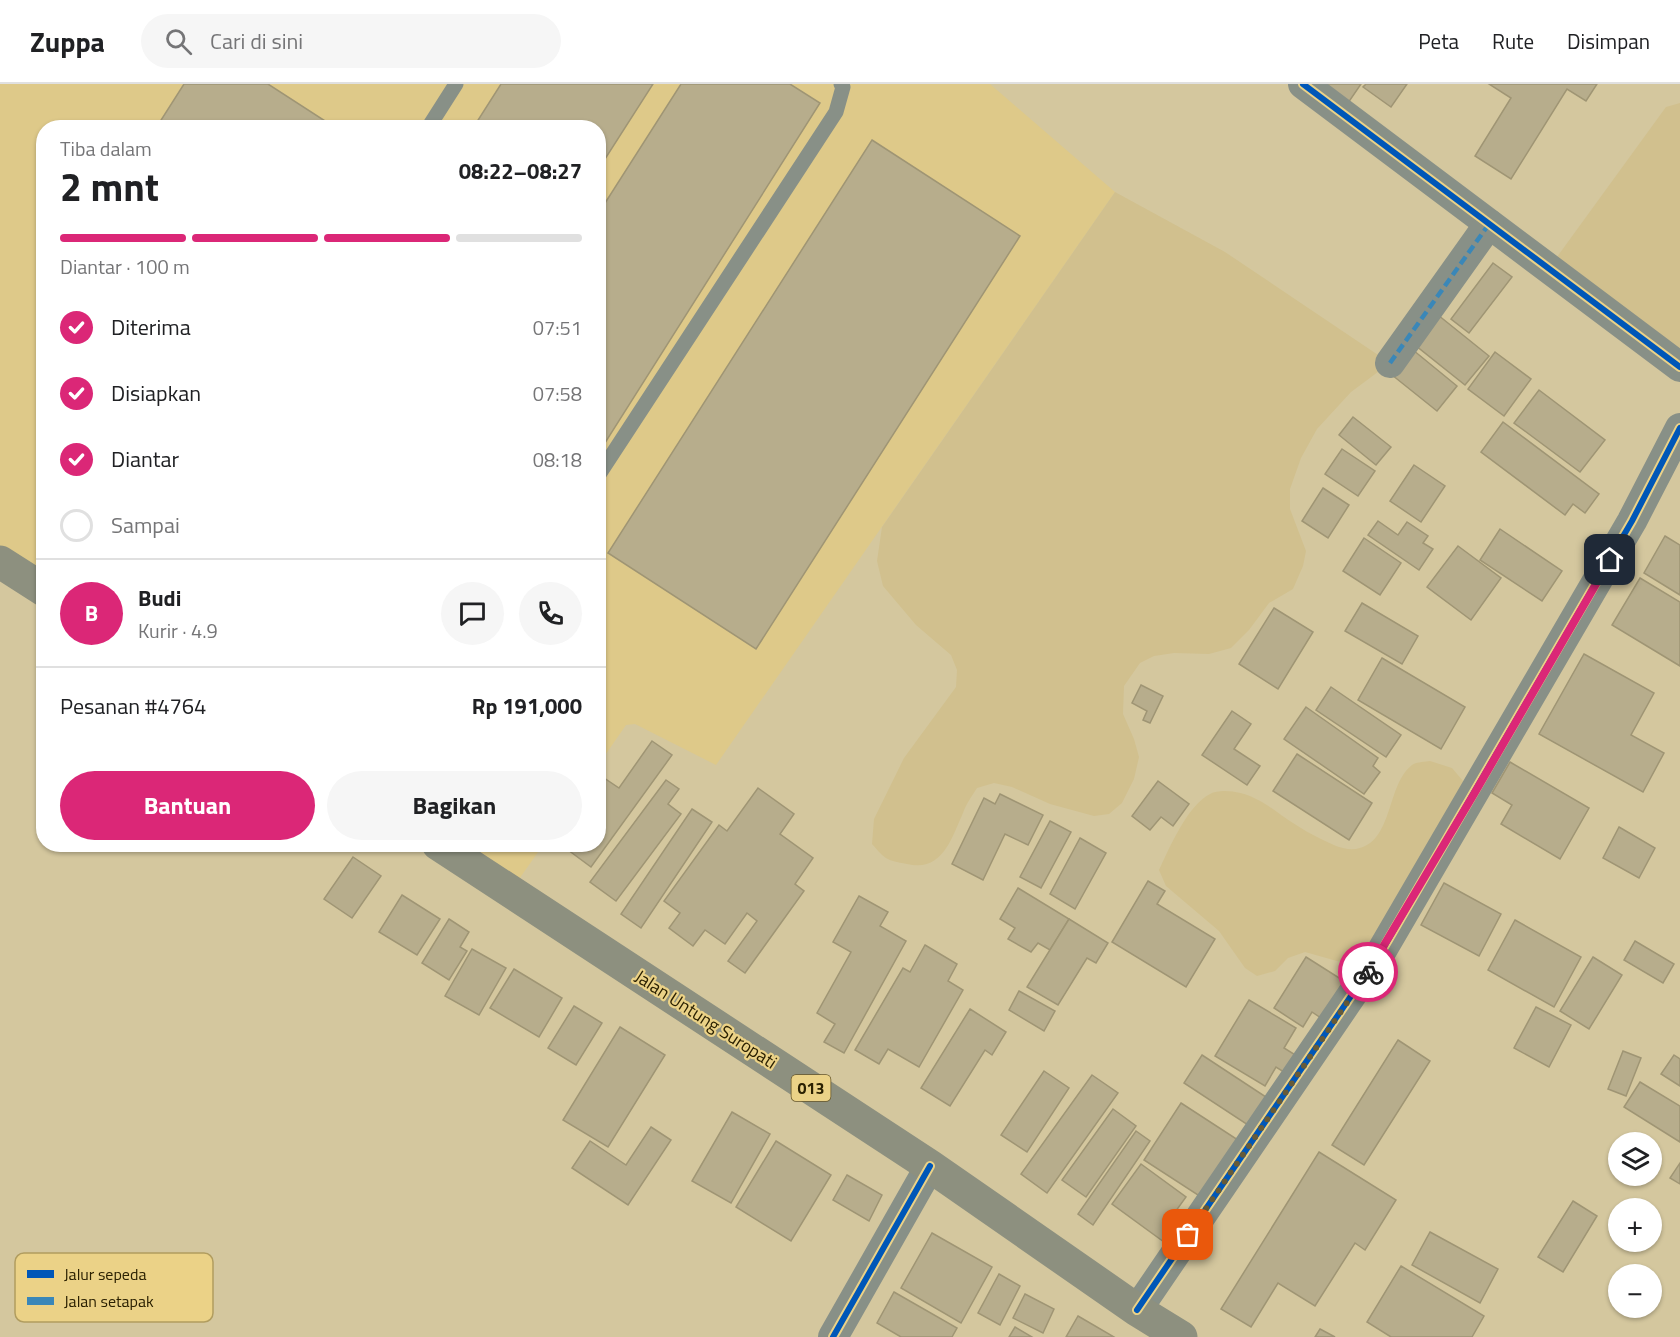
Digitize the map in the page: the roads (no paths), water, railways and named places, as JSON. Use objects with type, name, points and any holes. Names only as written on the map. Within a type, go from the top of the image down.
[{"type":"main road","points":[[0,562],[36,585]]},
{"type":"main road","name":"Jalan Untung Suropati","points":[[450,852],[930,1166],[1137,1310],[1181,1337]]},
{"type":"street","points":[[1303,84],[1680,368]]},
{"type":"street","points":[[1390,363],[1489,224]]},
{"type":"street","points":[[1137,1310],[1382,952],[1632,521],[1680,428]]},
{"type":"street","points":[[832,1337],[930,1166]]},
{"type":"lane","points":[[433,120],[456,84]]},
{"type":"lane","points":[[606,464],[836,112],[843,87],[841,84]]}]
